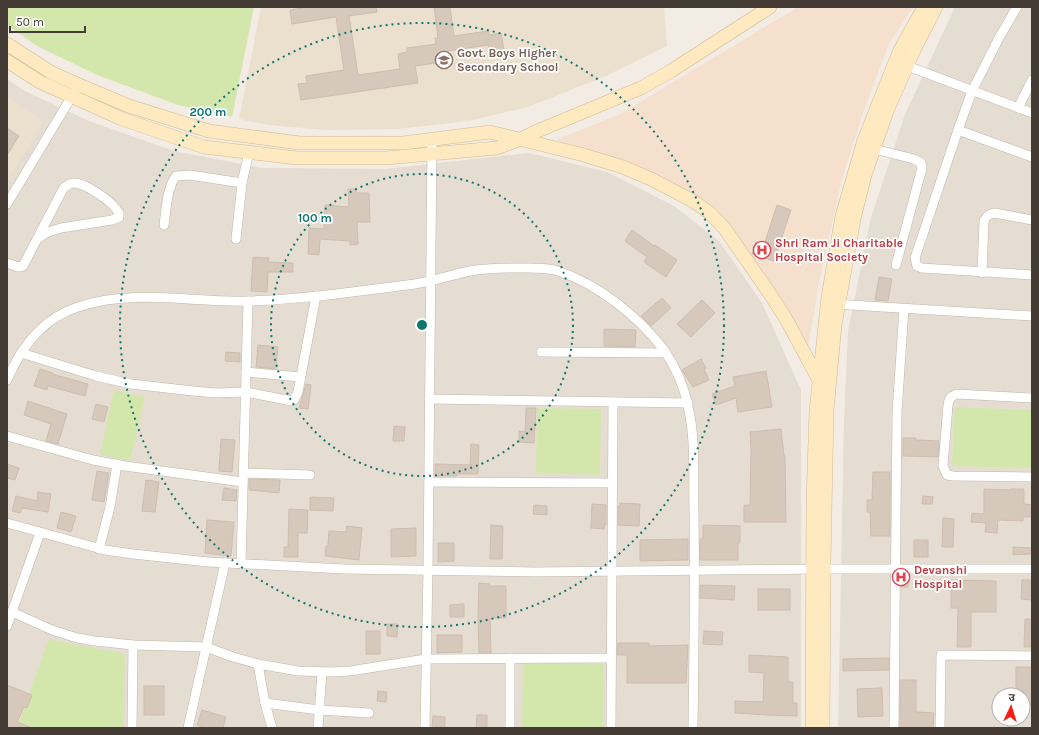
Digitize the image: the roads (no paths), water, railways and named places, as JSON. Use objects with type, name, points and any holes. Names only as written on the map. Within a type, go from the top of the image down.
[{"type":"street","points":[[7,61],[40,82],[122,119],[204,147],[297,158],[386,158],[497,148],[521,139],[641,88],[671,71],[770,7]]},
{"type":"street","points":[[812,728],[818,569],[828,397],[835,325],[833,304],[845,205],[864,140],[901,63],[924,7]]},
{"type":"street","points":[[823,728],[818,569],[813,502],[816,411],[819,379],[833,304],[866,174],[901,63],[936,7]]},
{"type":"street","points":[[1017,7],[999,38],[972,91],[917,252],[915,262],[917,266],[922,268],[1032,275]]},
{"type":"street","points":[[7,44],[52,73],[79,85],[129,106],[209,131],[300,143],[403,142],[432,140],[490,132],[580,154],[623,167],[653,180],[693,201],[710,213],[731,236],[786,319],[828,397]]},
{"type":"street","points":[[901,63],[1032,113]]},
{"type":"street","points":[[1018,108],[1032,80]]},
{"type":"street","points":[[7,204],[79,85]]},
{"type":"street","points":[[958,130],[1032,157]]},
{"type":"street","points":[[425,728],[432,140]]},
{"type":"street","points":[[874,149],[914,159],[922,163],[922,168],[896,265]]},
{"type":"street","points":[[236,239],[242,183],[249,152]]},
{"type":"street","points":[[164,225],[172,181],[176,176],[190,175],[242,183]]},
{"type":"street","points":[[7,263],[18,267],[23,266],[63,188],[70,184],[80,184],[95,192],[110,202],[119,213],[119,217],[112,220],[61,228],[48,232],[37,239]]},
{"type":"street","points":[[982,273],[984,221],[987,216],[990,213],[995,213],[1032,220]]},
{"type":"street","points":[[7,380],[21,353],[31,338],[54,318],[76,307],[101,301],[136,296],[248,301],[316,296],[431,282],[472,271],[538,267],[558,271],[595,289],[617,303],[652,335],[666,353],[679,377],[688,403],[693,456],[695,570],[693,728]]},
{"type":"street","points":[[21,353],[74,370],[131,384],[216,393],[246,392],[292,401],[296,397],[316,296]]},
{"type":"street","points":[[241,564],[248,301]]},
{"type":"street","points":[[833,304],[1032,316]]},
{"type":"street","points":[[894,728],[897,412],[904,309]]},
{"type":"street","points":[[541,352],[666,353]]},
{"type":"street","points":[[246,372],[300,377]]},
{"type":"street","points":[[1032,398],[957,394],[952,396],[949,399],[948,404],[943,466],[947,474],[952,476],[1032,477]]},
{"type":"street","points":[[430,399],[688,403]]},
{"type":"street","points":[[611,728],[613,402]]},
{"type":"street","points":[[7,436],[62,452],[117,464],[243,477],[310,475]]},
{"type":"street","points":[[99,549],[110,507],[117,464]]},
{"type":"street","points":[[429,482],[612,483]]},
{"type":"street","points":[[7,523],[99,549],[132,554],[225,563],[344,569],[535,572],[818,569],[1032,569]]},
{"type":"street","points":[[7,626],[40,533]]},
{"type":"street","points":[[188,728],[225,563]]},
{"type":"street","points":[[12,612],[52,630],[95,641],[133,645],[206,647],[233,657],[281,669],[322,672],[350,671],[426,659],[611,658]]},
{"type":"street","points":[[132,728],[133,645]]},
{"type":"street","points":[[940,728],[941,655],[1032,656]]},
{"type":"street","points":[[510,658],[510,728]]},
{"type":"street","points":[[258,664],[265,703],[272,728]]},
{"type":"street","points":[[318,728],[322,672]]},
{"type":"street","points":[[265,703],[319,710],[369,713]]},
{"type":"place","name":"Govt. Boys Higher Secondary School","points":[[444,60]]},
{"type":"place","name":"Shri Ram Ji Charitable Hospital Society","points":[[762,250]]},
{"type":"place","name":"Devanshi Hospital","points":[[901,577]]}]
